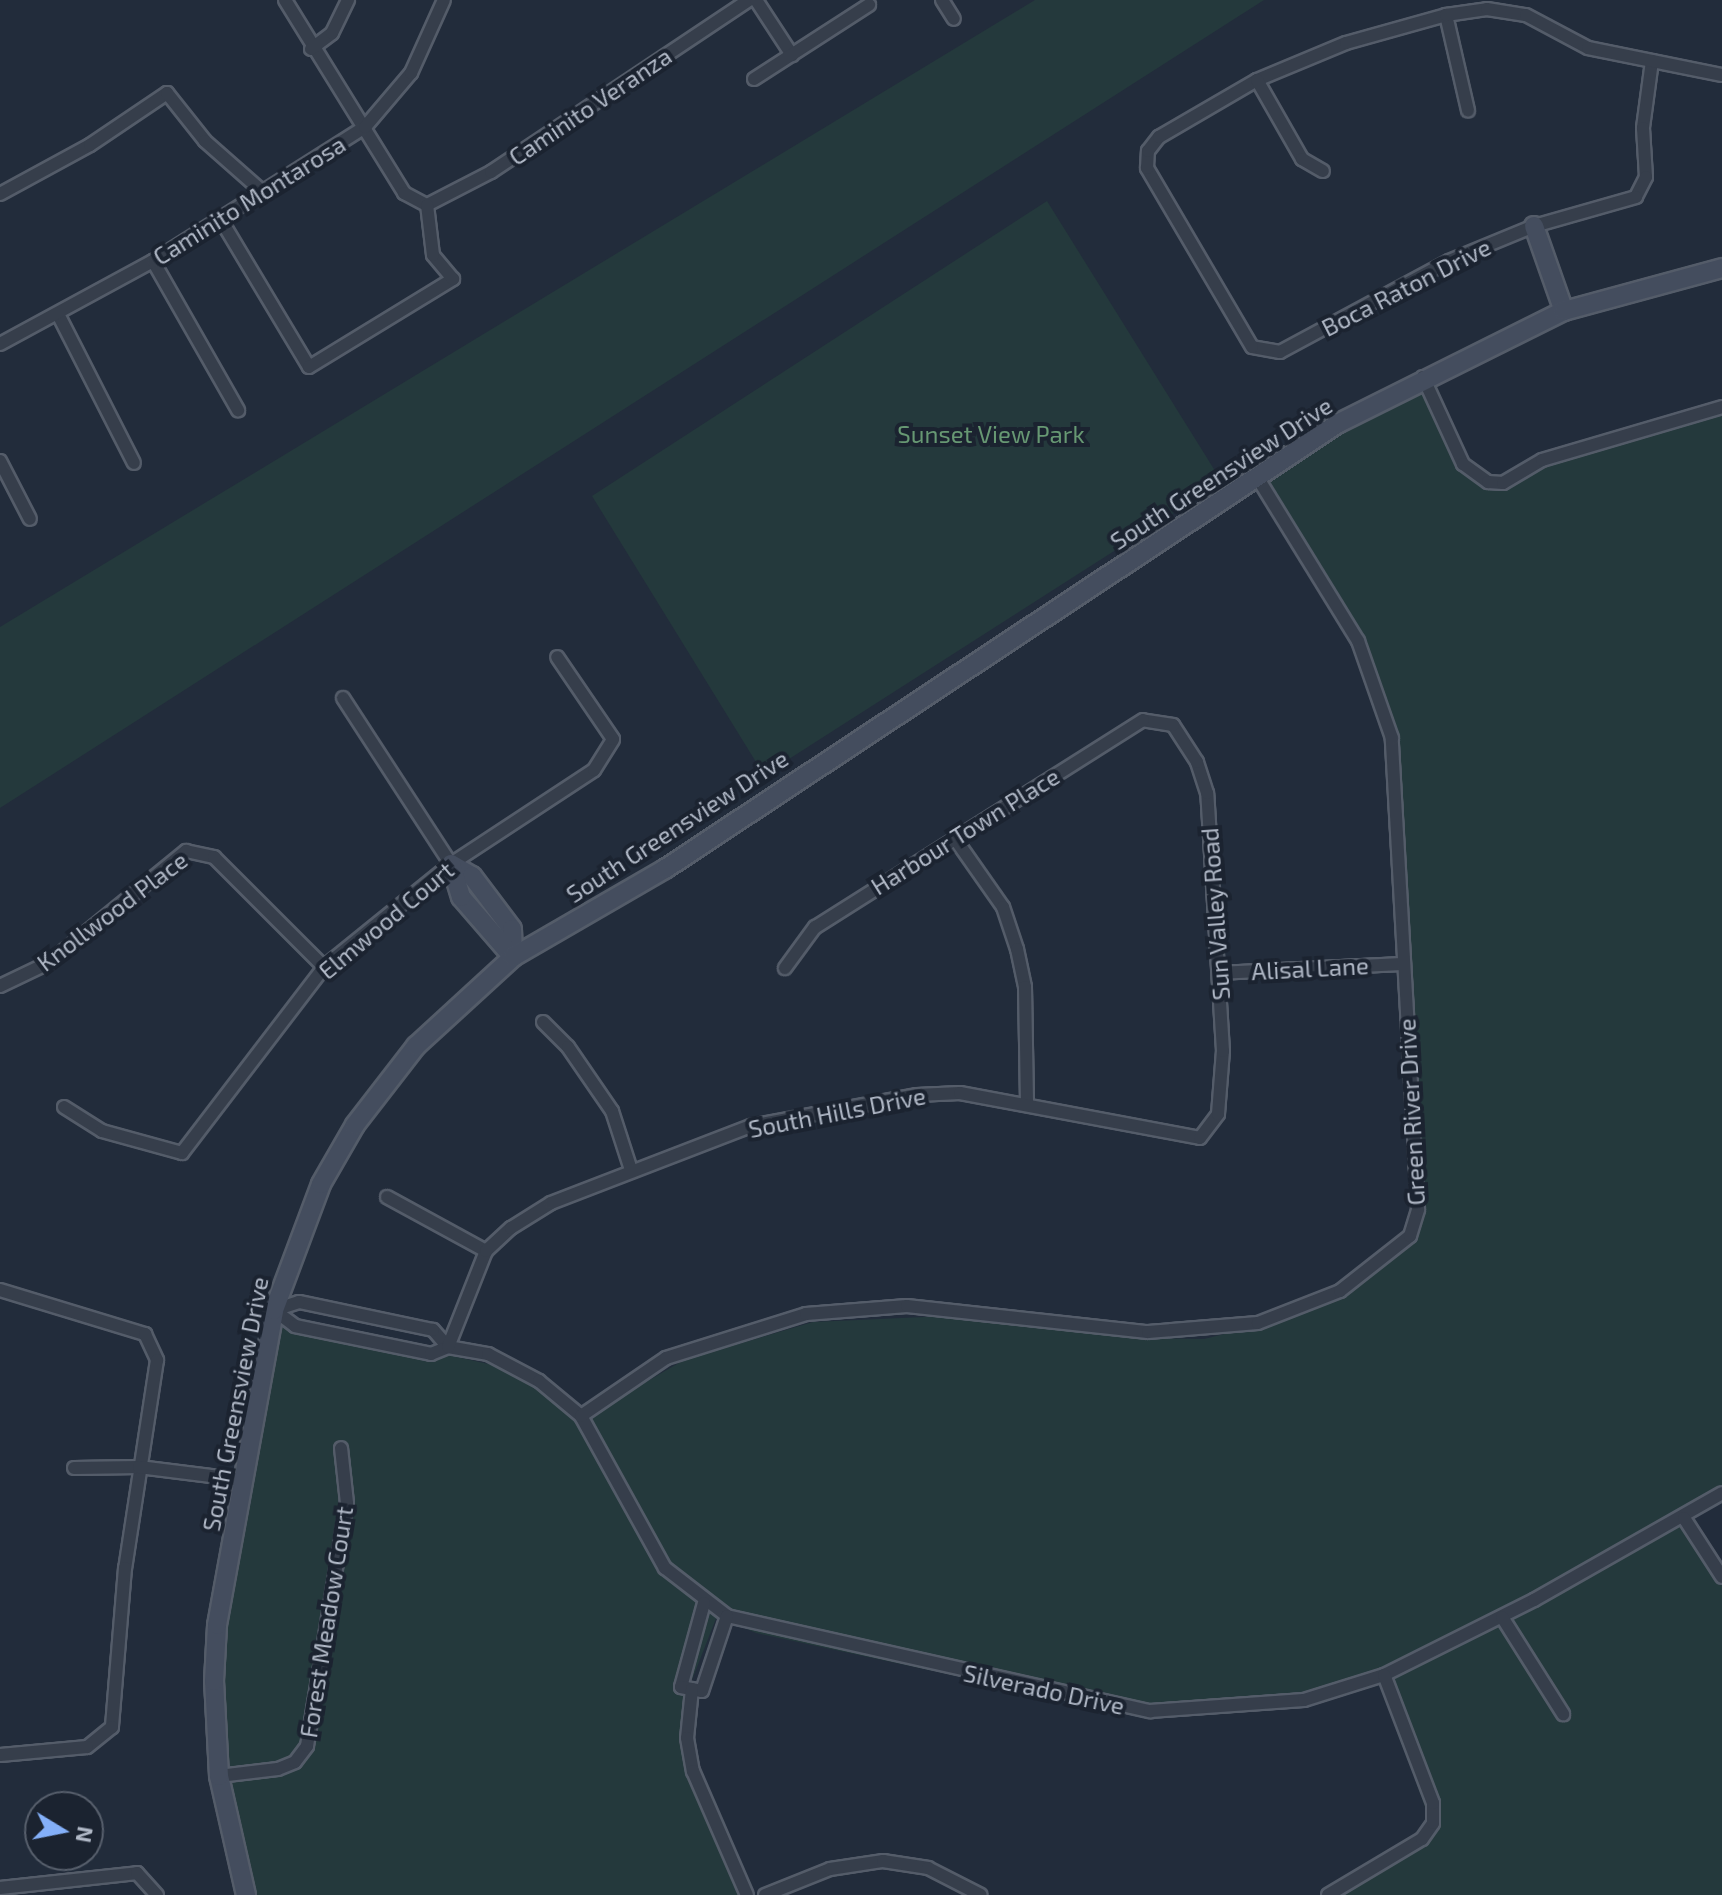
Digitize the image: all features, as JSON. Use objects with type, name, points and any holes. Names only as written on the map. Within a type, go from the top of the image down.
[{"type":"street","points":[[221,220],[309,367],[453,279],[433,255],[427,205],[404,193],[365,127],[311,49],[285,0]]},
{"type":"street","points":[[311,49],[332,33],[348,0]]},
{"type":"street","name":"Caminito Montarosa","points":[[0,344],[153,261],[365,127],[411,73],[444,0]]},
{"type":"street","name":"Caminito Veranza","points":[[427,205],[491,172],[749,0]]},
{"type":"street","points":[[756,0],[792,55]]},
{"type":"street","points":[[942,0],[954,19]]},
{"type":"street","points":[[754,79],[869,5]]},
{"type":"street","points":[[1323,171],[1302,159],[1257,80],[1346,43],[1446,15],[1487,9],[1526,15],[1588,48],[1722,75]]},
{"type":"street","points":[[1446,15],[1468,110]]},
{"type":"street","name":"Boca Raton Drive","points":[[1257,80],[1159,137],[1146,161],[1152,183],[1248,341],[1261,352],[1280,352],[1449,261],[1534,226],[1641,191],[1652,61]]},
{"type":"street","points":[[0,194],[90,145],[167,93],[205,141],[264,193]]},
{"type":"street","points":[[1534,226],[1564,311]]},
{"type":"street","points":[[153,261],[238,410]]},
{"type":"street","name":"South Greensview Drive","points":[[246,1895],[219,1776],[217,1625],[274,1310],[306,1214],[355,1125],[416,1046],[513,957],[665,869],[1257,477],[1423,377],[1564,311],[1722,268]]},
{"type":"street","points":[[58,314],[134,463]]},
{"type":"street","points":[[1423,377],[1463,464],[1488,482],[1503,483],[1542,460],[1722,407]]},
{"type":"street","points":[[0,461],[30,519]]},
{"type":"street","name":"Green River Drive","points":[[581,1416],[666,1358],[806,1314],[907,1306],[1176,1331],[1286,1316],[1340,1291],[1400,1248],[1417,1218],[1401,964],[1395,759],[1380,691],[1358,641],[1257,477]]},
{"type":"street","name":"Elmwood Court","points":[[64,1107],[102,1131],[182,1153],[324,967],[451,864],[594,770],[611,747],[610,731],[557,657]]},
{"type":"street","points":[[343,698],[451,864],[472,876],[512,929],[513,957]]},
{"type":"street","name":"Harbour Town Place","points":[[785,968],[815,927],[956,840],[1116,734],[1143,720],[1162,722]]},
{"type":"street","name":"Sun Valley Road","points":[[1162,722],[1173,725],[1197,762],[1207,793],[1223,1051],[1214,1122]]},
{"type":"street","points":[[956,840],[1003,907],[1017,949],[1025,987],[1027,1105]]},
{"type":"street","name":"Knollwood Place","points":[[0,986],[50,962],[186,851],[214,857],[324,967]]},
{"type":"street","name":"Alisal Lane","points":[[1219,973],[1401,964]]},
{"type":"street","points":[[543,1022],[568,1047],[612,1111],[631,1170]]},
{"type":"street","name":"South Hills Drive","points":[[486,1251],[551,1203],[751,1126],[917,1095],[960,1093],[1200,1138],[1214,1122]]},
{"type":"street","points":[[387,1197],[486,1251],[448,1347]]},
{"type":"street","points":[[0,1290],[151,1340],[157,1360],[139,1467],[112,1727],[87,1747],[0,1755]]},
{"type":"street","name":"Silverado Drive","points":[[274,1310],[299,1302],[433,1330],[448,1347],[516,1367],[581,1416],[653,1552],[704,1603],[727,1616],[1150,1711],[1304,1700],[1384,1675],[1502,1617],[1684,1518],[1722,1493]]},
{"type":"street","name":"Silverado Drive","points":[[274,1310],[295,1326],[431,1354],[448,1347]]},
{"type":"street","name":"Forest Meadow Court","points":[[219,1776],[278,1769],[295,1762],[307,1746],[347,1503],[341,1448]]},
{"type":"street","points":[[74,1468],[139,1467],[243,1480]]},
{"type":"street","points":[[1684,1518],[1722,1577]]},
{"type":"street","points":[[704,1603],[681,1687],[702,1691],[727,1616]]},
{"type":"street","points":[[1502,1617],[1563,1714]]},
{"type":"street","points":[[1328,1895],[1422,1839],[1433,1823],[1433,1803],[1384,1675]]},
{"type":"street","points":[[692,1689],[687,1738],[693,1771],[747,1895]]},
{"type":"street","points":[[765,1895],[830,1869],[883,1861],[928,1868],[981,1895]]},
{"type":"street","points":[[0,1888],[137,1873],[157,1895]]},
{"type":"green space","points":[[1035,0],[1264,0],[0,808],[0,627]]},
{"type":"green space","name":"Sunset View Park","points":[[1047,201],[1222,482],[764,775],[592,496]]},
{"type":"green space","points":[[1420,384],[1464,470],[1484,483],[1722,415],[1722,1493],[1684,1517],[1722,1580],[1722,1895],[1332,1895],[1414,1843],[1426,1825],[1426,1810],[1380,1679],[1260,1711],[1134,1714],[756,1633],[717,1616],[690,1685],[688,1743],[745,1895],[246,1895],[214,1693],[272,1316],[493,1365],[538,1388],[577,1422],[684,1360],[813,1322],[946,1316],[1137,1338],[1204,1339],[1297,1316],[1380,1267],[1412,1225],[1386,740],[1345,627],[1255,483]]}]
